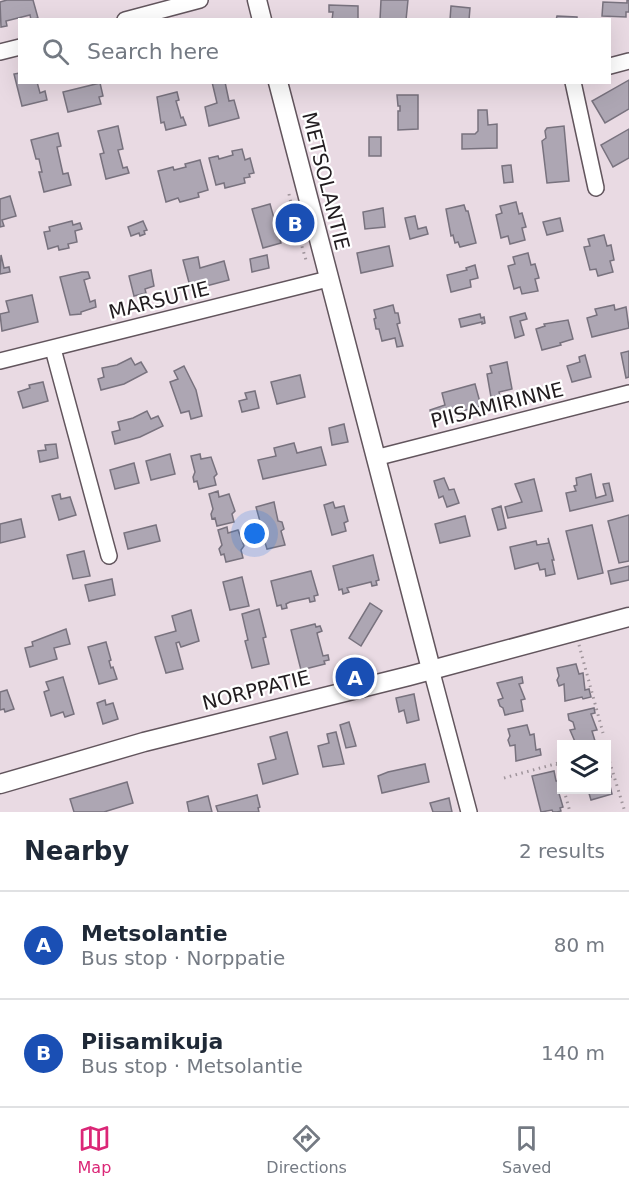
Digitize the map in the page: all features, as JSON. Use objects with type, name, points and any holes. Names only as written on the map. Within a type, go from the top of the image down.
[{"type":"street","points":[[132,18],[200,0]]},
{"type":"street","points":[[257,0],[262,18]]},
{"type":"street","points":[[0,52],[18,48]]},
{"type":"street","points":[[611,66],[629,61]]},
{"type":"street","name":"METSOLANTIE","points":[[279,84],[469,812]]},
{"type":"street","points":[[573,84],[596,188]]},
{"type":"street","name":"MARSUTIE","points":[[0,361],[328,279]]},
{"type":"street","points":[[53,349],[109,556]]},
{"type":"street","name":"PIISAMIRINNE","points":[[375,458],[629,393]]},
{"type":"street","name":"NORPPATIE","points":[[0,784],[144,742],[629,617]]},
{"type":"path","points":[[575,631],[603,733]]},
{"type":"path","points":[[611,761],[625,812]]},
{"type":"path","points":[[504,778],[557,764]]},
{"type":"path","points":[[565,794],[570,812]]},
{"type":"building","points":[[33,0],[38,18],[31,18],[30,15],[6,21],[7,26],[1,27],[0,2]]},
{"type":"building","points":[[381,0],[408,0],[406,18],[380,18]]},
{"type":"building","points":[[629,0],[629,12],[626,12],[626,17],[602,16],[603,2],[627,3]]},
{"type":"building","points":[[329,5],[358,6],[358,18],[332,18],[333,12],[329,12]]},
{"type":"building","points":[[451,6],[470,8],[469,18],[450,18]]},
{"type":"building","points":[[557,16],[577,17],[577,18],[556,18]]},
{"type":"building","points":[[18,73],[18,84],[38,84],[40,93],[45,91],[47,100],[22,106],[14,74]]},
{"type":"building","points":[[629,80],[629,109],[605,123],[592,101]]},
{"type":"building","points":[[100,84],[103,96],[99,97],[101,104],[68,112],[63,92]]},
{"type":"building","points":[[212,84],[225,84],[229,101],[234,100],[239,118],[209,126],[205,107],[217,103]]},
{"type":"building","points":[[177,92],[179,100],[176,101],[181,118],[183,117],[186,125],[166,130],[164,122],[161,123],[157,97]]},
{"type":"building","points":[[397,95],[418,95],[418,129],[398,130],[400,106],[398,106]]},
{"type":"building","points":[[478,110],[487,110],[488,125],[497,124],[497,148],[462,149],[462,134],[475,134],[478,131]]},
{"type":"building","points":[[118,126],[123,149],[118,150],[123,168],[127,167],[129,173],[106,179],[100,154],[104,153],[98,131]]},
{"type":"building","points":[[564,126],[569,181],[547,183],[542,141],[546,138],[547,128]]},
{"type":"building","points":[[629,129],[629,158],[613,167],[601,145]]},
{"type":"building","points":[[58,133],[61,146],[57,147],[63,174],[68,173],[71,185],[44,192],[39,172],[42,172],[39,159],[36,159],[31,140]]},
{"type":"building","points":[[369,137],[381,137],[381,156],[369,156]]},
{"type":"building","points":[[242,149],[245,160],[250,158],[254,173],[244,178],[245,183],[225,188],[224,183],[216,185],[209,158],[218,156],[219,159],[233,155],[232,151]]},
{"type":"building","points":[[200,160],[208,190],[198,193],[199,197],[180,202],[178,198],[166,202],[158,171],[173,167],[174,170],[186,167],[185,164]]},
{"type":"building","points":[[511,165],[513,182],[504,183],[502,166]]},
{"type":"building","points":[[10,196],[16,216],[2,220],[4,226],[0,227],[0,199]]},
{"type":"building","points":[[516,202],[526,227],[522,228],[525,240],[510,244],[508,236],[501,238],[496,215],[502,213],[500,206]]},
{"type":"building","points":[[270,204],[281,243],[263,248],[252,209]]},
{"type":"building","points":[[464,205],[468,211],[476,243],[460,247],[458,242],[455,243],[453,235],[451,236],[446,209]]},
{"type":"building","points":[[383,208],[385,227],[365,229],[363,212]]},
{"type":"building","points":[[415,216],[418,229],[426,227],[428,234],[410,239],[405,218]]},
{"type":"building","points":[[560,218],[563,231],[547,235],[543,222]]},
{"type":"building","points":[[72,221],[73,225],[80,223],[82,229],[75,231],[77,242],[68,244],[69,248],[59,250],[58,246],[48,249],[44,232],[50,231],[49,227]]},
{"type":"building","points":[[143,221],[147,230],[144,231],[145,234],[140,236],[139,233],[131,236],[128,227]]},
{"type":"building","points":[[604,235],[607,246],[611,245],[614,260],[610,261],[613,272],[598,276],[596,269],[590,270],[584,247],[590,246],[588,239]]},
{"type":"building","points":[[389,246],[393,266],[361,273],[357,253]]},
{"type":"building","points":[[528,253],[531,265],[535,264],[539,278],[535,279],[538,291],[522,294],[520,287],[514,289],[508,266],[515,264],[513,257]]},
{"type":"building","points":[[1,255],[4,268],[9,267],[10,272],[0,274]]},
{"type":"building","points":[[267,255],[269,268],[252,272],[250,259]]},
{"type":"building","points":[[198,257],[200,268],[224,261],[229,280],[191,290],[183,260]]},
{"type":"building","points":[[475,265],[478,278],[470,280],[471,287],[451,292],[447,275],[467,270],[466,268]]},
{"type":"building","points":[[151,270],[154,286],[145,289],[146,293],[134,296],[129,276]]},
{"type":"building","points":[[88,272],[90,278],[84,280],[90,302],[95,300],[96,307],[81,312],[81,314],[70,315],[60,277]]},
{"type":"building","points":[[32,295],[38,322],[2,331],[0,314],[9,312],[6,301]]},
{"type":"building","points":[[393,305],[395,313],[398,313],[400,323],[397,324],[403,346],[397,347],[395,338],[382,341],[379,329],[376,329],[374,310]]},
{"type":"building","points":[[614,305],[615,310],[626,307],[629,328],[592,337],[587,318],[597,315],[595,309]]},
{"type":"building","points":[[525,313],[527,319],[520,321],[524,335],[515,338],[510,317]]},
{"type":"building","points":[[480,314],[481,318],[484,317],[485,323],[461,327],[459,319]]},
{"type":"building","points":[[568,320],[573,339],[542,350],[536,329],[545,326],[544,324]]},
{"type":"building","points":[[629,351],[629,377],[626,378],[621,353]]},
{"type":"building","points":[[585,355],[591,377],[572,382],[567,366],[580,362],[579,357]]},
{"type":"building","points":[[131,358],[135,365],[141,362],[147,372],[124,384],[101,390],[98,379],[104,377],[102,368],[117,365]]},
{"type":"building","points":[[507,362],[512,389],[499,392],[501,400],[492,403],[487,374],[492,373],[490,366]]},
{"type":"building","points":[[184,366],[196,390],[202,416],[191,419],[189,411],[181,413],[170,382],[178,379],[174,371]]},
{"type":"building","points":[[300,375],[305,397],[277,404],[271,382]]},
{"type":"building","points":[[43,382],[48,401],[23,408],[18,392],[30,388],[29,385]]},
{"type":"building","points":[[475,384],[481,406],[432,419],[430,410],[445,405],[442,393]]},
{"type":"building","points":[[255,391],[259,408],[242,412],[239,401],[247,399],[245,393]]},
{"type":"building","points":[[147,411],[151,419],[158,416],[163,426],[140,437],[115,444],[112,432],[120,430],[118,422]]},
{"type":"building","points":[[344,424],[348,442],[332,445],[329,428]]},
{"type":"building","points":[[294,443],[297,453],[321,447],[326,465],[263,479],[258,460],[276,456],[274,448]]},
{"type":"building","points":[[56,444],[58,458],[40,462],[38,451],[46,450],[45,445]]},
{"type":"building","points":[[170,454],[175,474],[151,480],[146,461]]},
{"type":"building","points":[[200,454],[201,459],[211,457],[217,474],[214,477],[216,485],[199,489],[197,481],[194,482],[195,472],[191,456]]},
{"type":"building","points":[[134,463],[139,483],[115,489],[110,470]]},
{"type":"building","points":[[591,474],[596,498],[606,495],[603,484],[609,483],[613,501],[570,511],[566,493],[576,491],[574,486],[577,485],[576,478]]},
{"type":"building","points":[[444,478],[449,490],[454,489],[459,503],[447,507],[443,496],[439,498],[434,481]]},
{"type":"building","points":[[534,479],[542,511],[508,518],[505,507],[522,502],[515,484]]},
{"type":"building","points":[[218,491],[219,497],[229,494],[235,511],[232,514],[234,522],[217,526],[215,518],[212,519],[213,509],[209,494]]},
{"type":"building","points":[[60,494],[61,499],[70,497],[76,515],[59,520],[52,496]]},
{"type":"building","points":[[274,502],[278,521],[282,522],[284,529],[281,531],[285,545],[267,549],[258,528],[261,525],[256,507]]},
{"type":"building","points":[[333,502],[335,508],[344,506],[348,521],[344,523],[346,531],[332,535],[324,505]]},
{"type":"building","points":[[501,506],[506,528],[498,530],[492,509]]},
{"type":"building","points":[[629,515],[629,561],[619,563],[608,521]]},
{"type":"building","points":[[465,516],[470,536],[440,543],[435,524]]},
{"type":"building","points":[[21,519],[25,537],[0,543],[0,524]]},
{"type":"building","points":[[156,525],[160,541],[128,549],[124,533]]},
{"type":"building","points":[[592,525],[603,573],[578,579],[566,531]]},
{"type":"building","points":[[227,527],[228,533],[238,530],[244,546],[241,550],[243,558],[226,562],[224,554],[221,555],[219,549],[222,545],[218,530]]},
{"type":"building","points":[[548,538],[554,560],[552,560],[555,574],[546,576],[545,569],[540,570],[538,563],[515,569],[510,547],[536,541],[537,545],[549,543]]},
{"type":"building","points":[[84,551],[90,576],[73,579],[67,555]]},
{"type":"building","points":[[373,555],[379,580],[376,581],[377,585],[372,586],[371,582],[347,588],[349,592],[343,594],[342,589],[339,590],[333,566]]},
{"type":"building","points":[[629,566],[629,580],[611,584],[608,571]]},
{"type":"building","points":[[311,571],[318,595],[314,596],[315,601],[310,602],[309,598],[290,602],[286,604],[287,608],[282,609],[281,605],[277,606],[271,581]]},
{"type":"building","points":[[242,577],[249,606],[230,610],[223,582]]},
{"type":"building","points":[[112,579],[115,595],[89,601],[85,585]]},
{"type":"building","points":[[370,603],[382,611],[361,646],[349,638]]},
{"type":"building","points":[[259,609],[266,637],[263,638],[269,664],[252,668],[245,641],[248,640],[242,614]]},
{"type":"building","points":[[191,610],[199,641],[181,647],[179,642],[176,643],[183,669],[166,673],[155,637],[176,631],[172,616]]},
{"type":"building","points":[[315,624],[316,627],[320,626],[322,631],[317,633],[323,656],[328,655],[329,660],[324,661],[325,664],[301,670],[291,630]]},
{"type":"building","points":[[66,629],[70,644],[54,648],[57,659],[30,667],[25,648],[33,646],[32,642]]},
{"type":"building","points":[[106,642],[111,668],[113,667],[117,679],[99,684],[88,647]]},
{"type":"building","points":[[576,664],[579,674],[583,673],[585,690],[589,689],[591,697],[565,701],[564,684],[559,686],[557,668]]},
{"type":"building","points":[[63,677],[74,714],[65,717],[63,712],[51,716],[44,692],[49,690],[46,682]]},
{"type":"building","points":[[522,677],[523,683],[519,684],[525,699],[521,700],[523,711],[505,715],[498,700],[503,698],[497,683]]},
{"type":"building","points":[[7,690],[14,709],[5,712],[4,709],[0,710],[0,692]]},
{"type":"building","points":[[414,694],[419,720],[407,723],[404,710],[399,712],[396,698]]},
{"type":"building","points":[[105,700],[106,705],[113,703],[118,719],[103,724],[97,703]]},
{"type":"building","points":[[594,708],[595,713],[591,714],[597,730],[592,731],[595,740],[574,740],[570,730],[575,729],[568,714]]},
{"type":"building","points":[[349,722],[356,746],[346,748],[340,725]]},
{"type":"building","points":[[527,725],[530,735],[534,734],[536,750],[540,749],[541,755],[516,761],[515,745],[510,746],[508,729]]},
{"type":"building","points":[[287,732],[298,774],[263,784],[258,764],[276,759],[270,737]]},
{"type":"building","points":[[336,732],[344,764],[323,767],[318,746],[329,743],[327,734]]},
{"type":"building","points":[[425,764],[429,782],[382,793],[378,776]]},
{"type":"building","points":[[554,771],[557,794],[559,794],[563,807],[560,808],[561,811],[541,812],[532,776]]},
{"type":"building","points":[[127,782],[133,803],[104,812],[74,812],[70,799]]},
{"type":"building","points":[[611,790],[612,794],[591,800],[589,794],[611,794]]},
{"type":"building","points":[[257,795],[259,812],[218,812],[216,806]]},
{"type":"building","points":[[208,796],[212,812],[189,812],[187,802]]},
{"type":"building","points":[[449,798],[452,812],[433,812],[430,803]]},
{"type":"place","name":"Piisamikuja","points":[[295,223]]},
{"type":"place","name":"Metsolantie","points":[[355,677]]}]
